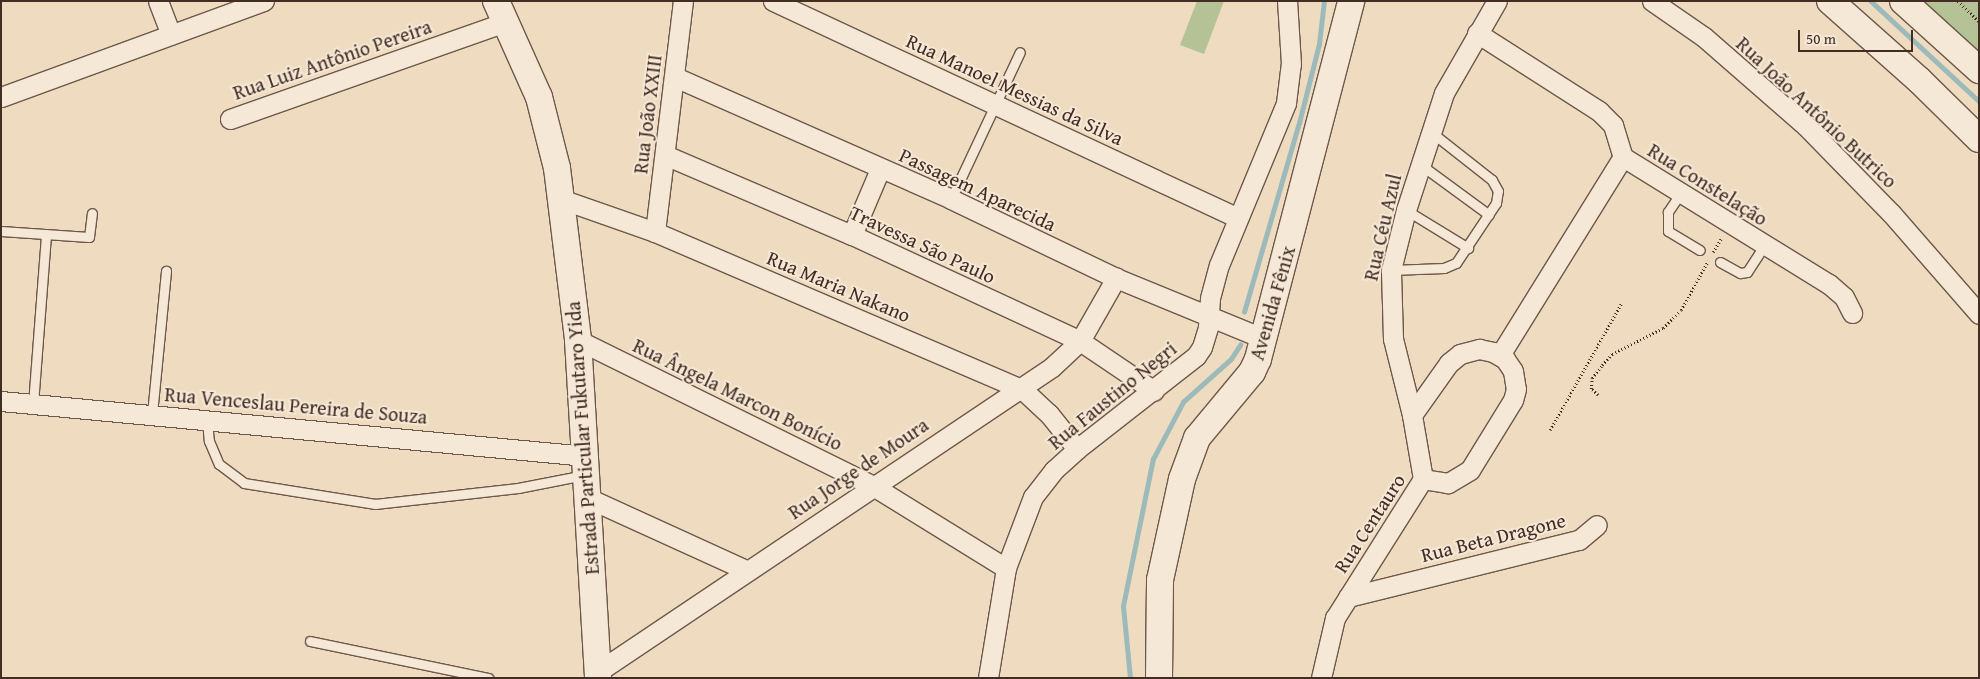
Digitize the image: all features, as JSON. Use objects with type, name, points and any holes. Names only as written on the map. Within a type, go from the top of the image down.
[{"type":"street","points":[[158,1],[171,35]]},
{"type":"street","points":[[1,97],[264,1]]},
{"type":"street","name":"Rua João XXIII","points":[[656,232],[683,1]]},
{"type":"street","name":"Rua Manoel Messias da Silva","points":[[772,1],[1238,218]]},
{"type":"street","name":"Rua Faustino Negri","points":[[988,678],[1006,568],[1033,497],[1054,470],[1077,449],[1154,391],[1196,356],[1206,336],[1213,282],[1286,103],[1291,64],[1288,1]]},
{"type":"street","name":"Avenida Fênix","points":[[1159,678],[1160,580],[1182,479],[1197,438],[1252,372],[1265,339],[1351,1]]},
{"type":"street","name":"Rua Céu Azul","points":[[1423,479],[1412,415],[1393,339],[1391,270],[1406,210],[1444,93],[1477,33],[1498,1]]},
{"type":"street","name":"Rua João Antônio Butrico","points":[[1652,1],[1704,37],[1825,144],[1945,272],[1979,314]]},
{"type":"street","points":[[1830,1],[1924,85],[1979,139]]},
{"type":"street","points":[[1903,1],[1979,70]]},
{"type":"street","name":"Rua Luiz Antônio Pereira","points":[[230,119],[500,12]]},
{"type":"street","name":"Estrada Particular Fukutaro Yida","points":[[500,12],[544,114],[561,198],[578,340],[599,674]]},
{"type":"street","name":"Rua Constelação","points":[[1477,33],[1599,111],[1614,125],[1623,157],[1728,225],[1829,284],[1844,297],[1852,313]]},
{"type":"street","name":"Passagem Aparecida","points":[[674,76],[951,199],[1116,278],[1265,339]]},
{"type":"street","name":"Travessa São Paulo","points":[[665,155],[852,235],[1080,341],[1154,391]]},
{"type":"street","points":[[1412,415],[1449,363],[1460,354],[1479,349],[1500,355],[1623,157]]},
{"type":"street","points":[[852,235],[880,169]]},
{"type":"street","name":"Rua Maria Nakano","points":[[561,198],[656,232],[1022,389],[1050,414],[1077,449]]},
{"type":"street","name":"Rua Jorge de Moura","points":[[599,674],[746,570],[1022,389],[1080,341],[1116,278]]},
{"type":"street","name":"Rua Ângela Marcon Bonício","points":[[578,340],[873,486],[1006,568]]},
{"type":"street","name":"Rua Centauro","points":[[1321,678],[1330,630],[1348,597],[1423,479],[1435,483],[1460,479],[1470,470],[1503,417],[1516,389],[1513,371],[1500,355]]},
{"type":"street","name":"Rua Venceslau Pereira de Souza","points":[[1,401],[207,419],[588,476],[746,570]]},
{"type":"street","name":"Rua Beta Dragone","points":[[1348,597],[1579,540],[1597,525]]},
{"type":"street","points":[[1364,572],[1396,584]]},
{"type":"lane","points":[[951,199],[1020,52]]},
{"type":"lane","points":[[1391,270],[1444,268],[1456,264],[1496,203],[1498,191],[1492,180],[1430,132]]},
{"type":"lane","points":[[1420,165],[1489,215]]},
{"type":"lane","points":[[1680,194],[1668,212],[1666,221],[1668,231],[1700,250]]},
{"type":"lane","points":[[1406,210],[1468,248]]},
{"type":"lane","points":[[1,231],[89,237],[92,213]]},
{"type":"lane","points":[[33,404],[46,234]]},
{"type":"lane","points":[[1720,262],[1740,273],[1747,272],[1764,246]]},
{"type":"lane","points":[[152,414],[166,271]]},
{"type":"lane","points":[[207,419],[209,441],[219,464],[244,484],[374,504],[518,488],[588,476]]},
{"type":"lane","points":[[310,641],[488,678]]},
{"type":"path","points":[[1958,1],[1979,21]]},
{"type":"path","points":[[1598,395],[1591,389],[1592,378],[1612,354],[1663,328],[1681,310],[1728,225]]},
{"type":"path","points":[[1550,430],[1620,304]]},
{"type":"green space","points":[[1197,1],[1224,1],[1204,54],[1180,45]]},
{"type":"green space","points":[[1917,1],[1979,1],[1979,59]]},
{"type":"waterway","points":[[1244,312],[1299,123],[1319,44],[1324,1]]},
{"type":"waterway","points":[[1871,1],[1979,101]]},
{"type":"waterway","points":[[1130,678],[1123,606],[1153,459],[1183,402],[1231,359],[1240,345]]}]
